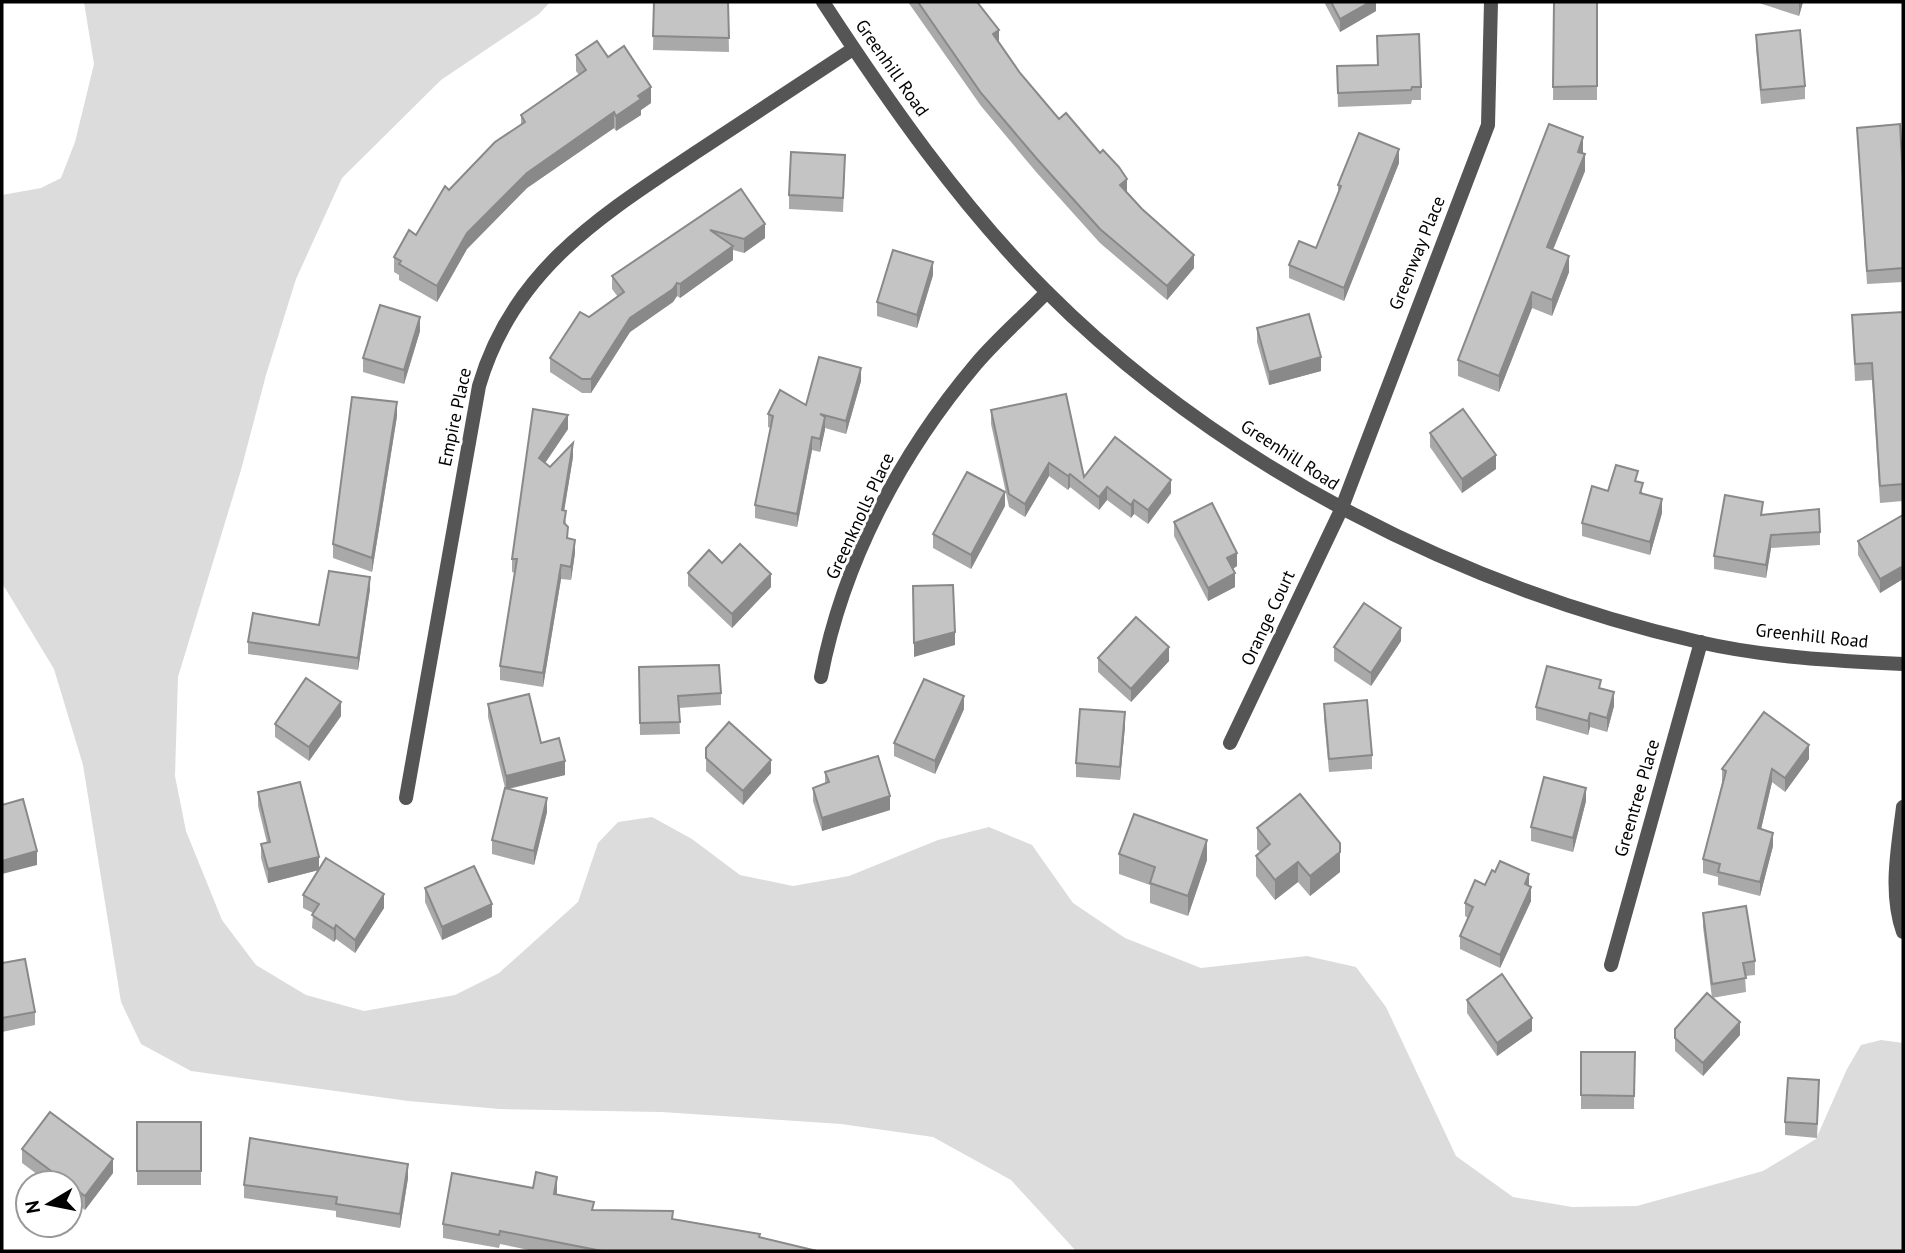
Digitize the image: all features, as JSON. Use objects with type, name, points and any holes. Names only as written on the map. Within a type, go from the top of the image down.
[{"type":"street","name":"Greenhill Road","points":[[823,2],[853,49],[938,167],[1047,292],[1107,346],[1182,405],[1253,456],[1341,510],[1572,607],[1701,642],[1829,659],[1903,664]]},
{"type":"street","name":"Greenway Place","points":[[1341,510],[1488,125],[1491,2]]},
{"type":"street","name":"Empire Place","points":[[406,798],[478,386],[491,349],[505,324],[543,269],[605,213],[853,49]]},
{"type":"street","name":"Greenknolls Place","points":[[821,677],[834,624],[857,560],[902,467],[932,420],[977,362],[1047,292]]},
{"type":"street","name":"Orange Court","points":[[1230,743],[1341,510]]},
{"type":"street","name":"Greentree Place","points":[[1611,965],[1701,642]]},
{"type":"street","points":[[1903,807],[1896,886],[1896,912],[1903,932]]},
{"type":"shaded area","points":[[84,2],[550,2],[539,14],[441,80],[342,178],[296,279],[266,375],[241,470],[178,677],[175,776],[186,831],[222,920],[256,965],[306,995],[364,1011],[455,995],[499,973],[578,902],[598,843],[618,822],[652,817],[692,839],[740,875],[793,886],[849,876],[938,840],[989,827],[1032,845],[1073,903],[1125,938],[1201,968],[1307,956],[1356,967],[1386,1007],[1456,1156],[1513,1197],[1572,1207],[1637,1206],[1763,1171],[1816,1139],[1847,1069],[1861,1045],[1881,1040],[1903,1043],[1903,1251],[1076,1251],[1011,1180],[933,1137],[841,1124],[661,1112],[500,1109],[408,1101],[191,1071],[141,1044],[121,1002],[83,765],[54,669],[2,583],[2,195],[41,188],[61,178],[75,142],[94,64]]},
{"type":"building","points":[[654,2],[728,2],[729,38],[653,36]]},
{"type":"building","points":[[918,2],[977,2],[999,30],[993,34],[1020,73],[1059,119],[1066,113],[1100,153],[1103,150],[1127,179],[1120,185],[1142,209],[1194,255],[1167,286],[1100,229],[1037,159],[981,93]]},
{"type":"building","points":[[1331,2],[1370,2],[1340,19]]},
{"type":"building","points":[[1554,2],[1597,2],[1597,86],[1553,87]]},
{"type":"building","points":[[1800,30],[1805,86],[1761,90],[1756,35]]},
{"type":"building","points":[[1419,34],[1421,87],[1412,87],[1411,90],[1338,93],[1337,66],[1378,65],[1377,36]]},
{"type":"building","points":[[597,41],[608,57],[624,46],[651,87],[638,96],[641,99],[616,116],[614,112],[527,173],[467,233],[437,286],[399,264],[401,261],[394,257],[409,230],[416,235],[445,186],[449,190],[495,142],[525,122],[521,115],[586,70],[576,55]]},
{"type":"building","points":[[1549,124],[1583,137],[1578,152],[1585,154],[1547,247],[1569,256],[1552,300],[1532,292],[1499,376],[1458,360]]},
{"type":"building","points":[[1900,124],[1903,268],[1867,271],[1857,128]]},
{"type":"building","points":[[1359,133],[1399,149],[1344,288],[1289,265],[1299,241],[1316,248]]},
{"type":"building","points":[[791,152],[845,155],[843,198],[789,195]]},
{"type":"building","points":[[741,189],[765,224],[744,239],[710,230],[733,246],[630,318],[591,379],[582,379],[550,358],[580,312],[589,317],[624,292],[612,276]]},
{"type":"building","points":[[893,250],[933,262],[917,315],[877,302]]},
{"type":"building","points":[[380,305],[420,317],[404,370],[363,358]]},
{"type":"building","points":[[1903,312],[1903,484],[1880,486],[1872,363],[1855,364],[1852,315]]},
{"type":"building","points":[[1309,314],[1321,357],[1269,372],[1257,328]]},
{"type":"building","points":[[819,357],[861,368],[846,421],[820,414],[825,417],[820,439],[812,437],[797,514],[755,505],[773,416],[768,414],[780,390],[806,405]]},
{"type":"building","points":[[1066,394],[1084,477],[1115,437],[1171,480],[1148,510],[1134,500],[1131,505],[1107,487],[1099,497],[1070,474],[1068,476],[1049,463],[1025,504],[1009,494],[991,410]]},
{"type":"building","points":[[352,397],[397,402],[372,558],[333,544]]},
{"type":"building","points":[[533,409],[568,415],[539,458],[550,467],[573,443],[562,510],[566,511],[564,523],[568,527],[567,538],[575,540],[571,567],[561,565],[543,673],[500,666],[517,559],[512,559]]},
{"type":"building","points":[[1463,409],[1496,455],[1462,479],[1430,433]]},
{"type":"building","points":[[1616,465],[1638,471],[1635,481],[1643,483],[1640,493],[1662,499],[1650,542],[1582,523],[1592,486],[1608,491]]},
{"type":"building","points":[[967,472],[1005,492],[971,555],[933,534]]},
{"type":"building","points":[[1725,495],[1763,502],[1761,515],[1819,509],[1820,532],[1771,535],[1766,565],[1714,556]]},
{"type":"building","points":[[1212,503],[1237,553],[1227,558],[1235,573],[1208,588],[1174,522]]},
{"type":"building","points":[[1903,515],[1903,566],[1880,579],[1858,541]]},
{"type":"building","points":[[740,544],[771,574],[732,614],[688,573],[709,550],[722,563]]},
{"type":"building","points":[[329,571],[370,577],[358,658],[248,642],[253,613],[319,625]]},
{"type":"building","points":[[953,585],[955,632],[914,643],[913,586]]},
{"type":"building","points":[[1364,603],[1401,628],[1371,673],[1334,647]]},
{"type":"building","points":[[1136,617],[1169,647],[1131,689],[1098,658]]},
{"type":"building","points":[[719,665],[721,693],[678,696],[680,722],[640,723],[639,667]]},
{"type":"building","points":[[1547,666],[1601,680],[1599,688],[1614,692],[1607,718],[1590,713],[1588,721],[1536,707]]},
{"type":"building","points":[[306,678],[341,702],[309,747],[275,724]]},
{"type":"building","points":[[924,679],[964,696],[935,761],[894,743]]},
{"type":"building","points":[[529,694],[541,743],[559,738],[565,761],[506,776],[488,704]]},
{"type":"building","points":[[1367,700],[1372,755],[1329,759],[1324,704]]},
{"type":"building","points":[[1080,709],[1125,712],[1120,767],[1076,763]]},
{"type":"building","points":[[1764,712],[1809,745],[1785,778],[1772,769],[1758,828],[1773,833],[1760,882],[1718,872],[1720,864],[1703,859],[1726,771],[1722,769]]},
{"type":"building","points":[[729,722],[771,760],[743,791],[706,758],[706,748]]},
{"type":"building","points":[[878,756],[890,796],[822,818],[813,788],[829,782],[825,772]]},
{"type":"building","points":[[1544,777],[1586,788],[1573,838],[1531,827]]},
{"type":"building","points":[[300,782],[319,857],[268,869],[261,844],[270,842],[258,792]]},
{"type":"building","points":[[505,788],[547,798],[534,851],[492,840]]},
{"type":"building","points":[[1300,794],[1340,843],[1340,852],[1310,876],[1298,862],[1275,880],[1256,856],[1270,844],[1257,828]]},
{"type":"building","points":[[23,799],[37,851],[2,861],[2,805]]},
{"type":"building","points":[[1134,814],[1207,840],[1188,896],[1150,883],[1155,867],[1119,854]]},
{"type":"building","points":[[326,858],[384,894],[355,940],[336,925],[334,929],[312,915],[319,904],[303,895]]},
{"type":"building","points":[[1500,861],[1529,874],[1525,884],[1531,887],[1500,955],[1460,936],[1473,907],[1465,903],[1475,880],[1485,885]]},
{"type":"building","points":[[474,866],[492,904],[442,927],[425,888]]},
{"type":"building","points":[[1746,906],[1755,961],[1743,963],[1746,978],[1712,984],[1703,913]]},
{"type":"building","points":[[25,959],[35,1012],[2,1018],[2,963]]},
{"type":"building","points":[[1502,974],[1532,1018],[1497,1043],[1467,1000]]},
{"type":"building","points":[[1707,993],[1740,1022],[1703,1063],[1675,1038],[1675,1029]]},
{"type":"building","points":[[1581,1052],[1635,1052],[1634,1096],[1581,1095]]},
{"type":"building","points":[[1788,1078],[1819,1080],[1817,1124],[1785,1122]]},
{"type":"building","points":[[50,1112],[113,1159],[85,1196],[84,1169],[48,1169],[22,1149]]},
{"type":"building","points":[[137,1122],[201,1122],[201,1171],[137,1171]]},
{"type":"building","points":[[250,1138],[408,1164],[400,1214],[336,1204],[337,1197],[244,1185]]},
{"type":"building","points":[[536,1172],[557,1177],[554,1194],[594,1202],[592,1210],[673,1211],[672,1219],[760,1234],[759,1237],[817,1251],[602,1251],[500,1231],[499,1235],[443,1224],[452,1173],[533,1188]]}]
